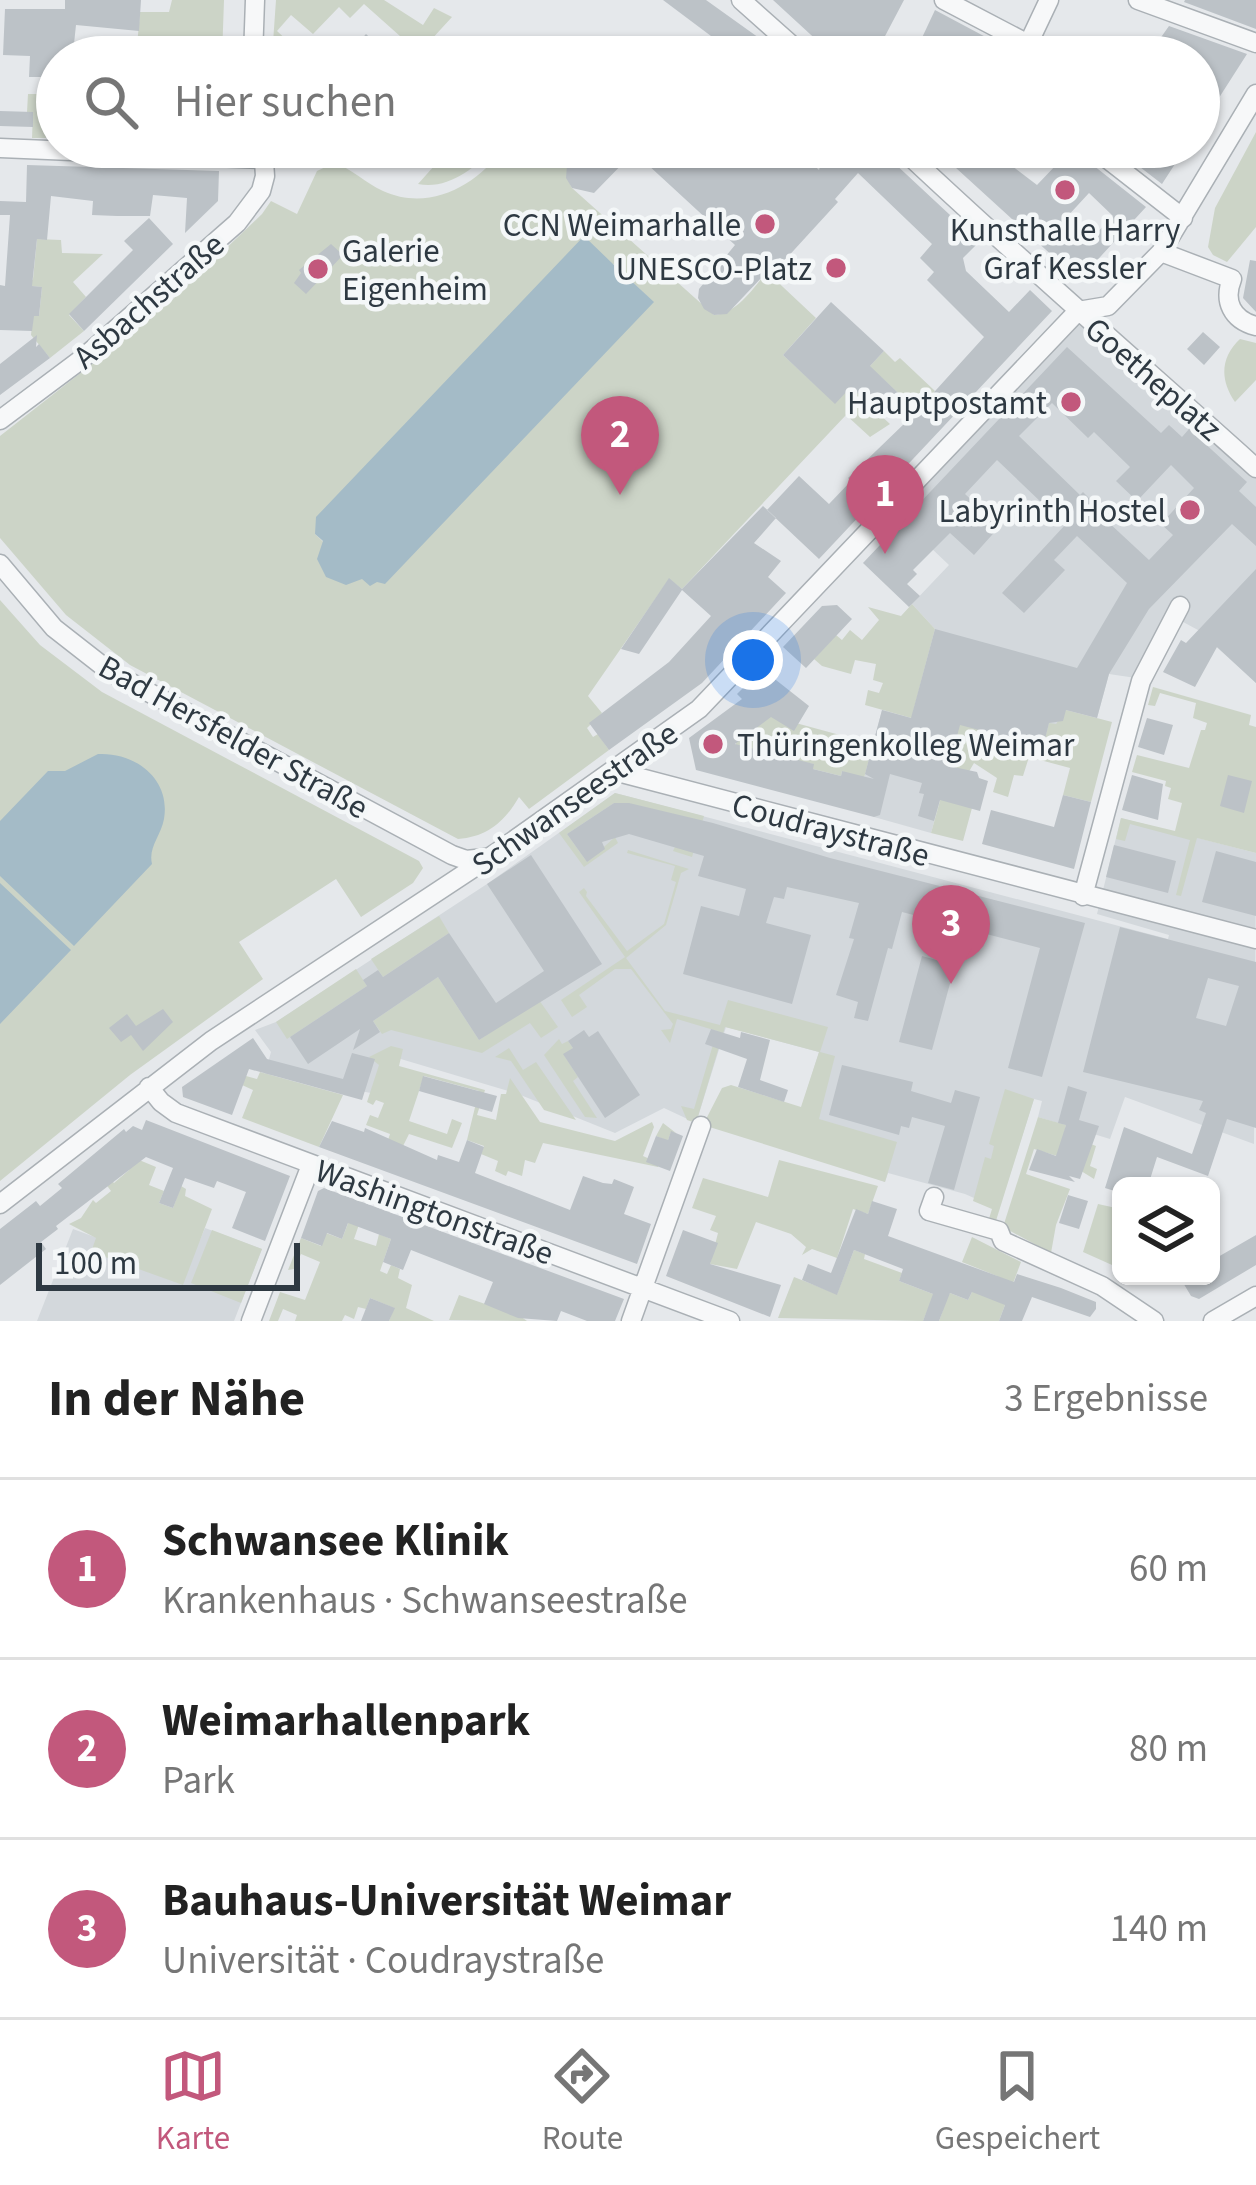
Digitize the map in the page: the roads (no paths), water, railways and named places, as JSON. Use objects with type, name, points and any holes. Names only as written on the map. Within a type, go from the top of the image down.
[{"type":"street","points":[[254,36],[255,0]]},
{"type":"street","points":[[741,0],[781,36]]},
{"type":"street","points":[[1032,36],[1049,0]]},
{"type":"street","points":[[1138,0],[1256,44]]},
{"type":"street","points":[[948,1],[1002,36]]},
{"type":"street","name":"Goetheplatz","points":[[1220,154],[1256,94]]},
{"type":"street","points":[[0,148],[36,149]]},
{"type":"street","name":"Asbachstraße","points":[[0,420],[83,358],[237,223],[261,191],[262,168]]},
{"type":"street","points":[[923,168],[1078,311]]},
{"type":"street","points":[[1118,168],[1160,202],[1178,225]]},
{"type":"street","name":"Goetheplatz","points":[[1078,311],[1108,306],[1161,251],[1212,168]]},
{"type":"street","points":[[1161,251],[1232,279],[1228,294],[1232,310],[1246,324],[1256,326]]},
{"type":"street","name":"Goetheplatz","points":[[1078,311],[1121,344],[1256,468]]},
{"type":"street","name":"Schwanseestraße","points":[[0,1204],[235,1025],[496,854],[719,692],[1078,311]]},
{"type":"street","name":"Bad Hersfelder Straße","points":[[0,564],[54,628],[110,671],[452,855],[480,860],[496,854]]},
{"type":"street","points":[[1083,896],[1141,681],[1180,606]]},
{"type":"street","name":"Coudraystraße","points":[[614,771],[1256,939]]},
{"type":"street","name":"Washingtonstraße","points":[[149,1087],[176,1113],[730,1321]]},
{"type":"street","points":[[631,1321],[701,1126]]},
{"type":"street","points":[[251,1321],[311,1165]]},
{"type":"street","points":[[934,1196],[929,1211],[999,1231],[1003,1241],[1102,1286],[1154,1321]]},
{"type":"street","points":[[1214,1321],[1256,1295]]},
{"type":"water","points":[[584,236],[614,265],[616,274],[627,277],[654,302],[385,584],[370,586],[362,579],[346,585],[326,577],[317,559],[323,541],[315,534],[316,517]]},
{"type":"water","points":[[98,754],[124,758],[147,770],[162,791],[164,819],[152,864],[74,946],[0,876],[0,821],[48,771],[65,771]]},
{"type":"water","points":[[0,883],[71,950],[0,1024]]},
{"type":"place","name":"Kunsthalle Harry Graf Kessler","points":[[1065,190]]},
{"type":"place","name":"CCN Weimarhalle","points":[[765,224]]},
{"type":"place","name":"UNESCO-Platz","points":[[836,268]]},
{"type":"place","name":"Galerie Eigenheim","points":[[318,269]]},
{"type":"place","name":"Hauptpostamt","points":[[1071,402]]},
{"type":"place","name":"Weimarhallenpark","points":[[620,495]]},
{"type":"place","name":"Labyrinth Hostel","points":[[1190,510]]},
{"type":"place","name":"Schwansee Klinik","points":[[885,554]]},
{"type":"place","name":"Thüringenkolleg Weimar","points":[[713,744]]},
{"type":"place","name":"Bauhaus-Universität Weimar","points":[[951,984]]}]
